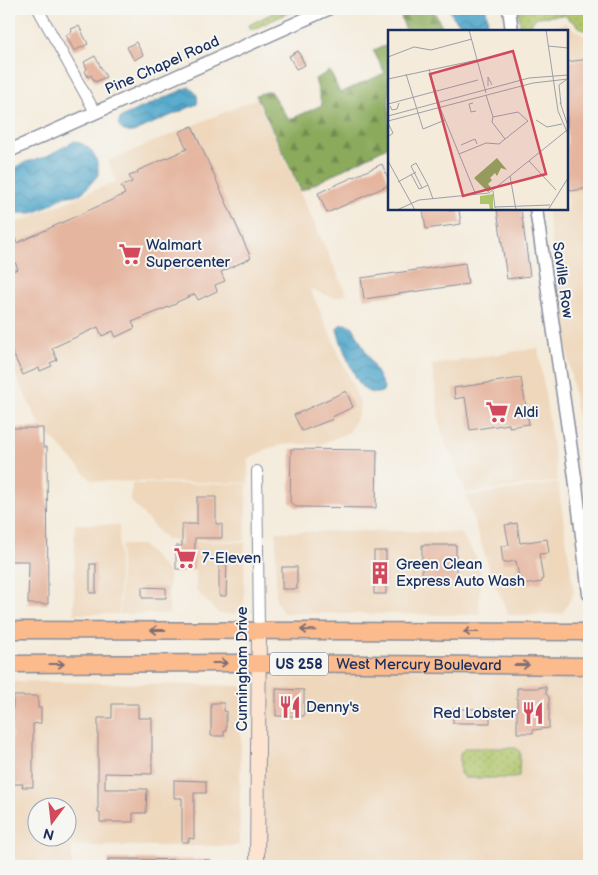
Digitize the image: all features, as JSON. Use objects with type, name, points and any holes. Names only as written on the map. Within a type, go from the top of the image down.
[{"type":"main road","name":"US 258","points":[[9,630],[589,632]]},
{"type":"main road","name":"Cunningham Drive","points":[[257,866],[259,630]]},
{"type":"main road","name":"West Mercury Boulevard","points":[[9,664],[589,666]]},
{"type":"street","points":[[38,9],[94,112]]},
{"type":"street","name":"Pine Chapel Road","points":[[9,151],[328,9]]},
{"type":"street","points":[[508,9],[512,30]]},
{"type":"street","name":"Saville Row","points":[[536,210],[575,477],[589,594]]},
{"type":"street","name":"Cunningham Drive","points":[[257,471],[259,630]]},
{"type":"shaded area","points":[[565,23],[589,39],[589,499],[547,210],[568,210],[568,30],[542,30]]},
{"type":"shaded area","points":[[256,99],[347,294],[335,298],[310,289],[360,402],[359,412],[349,432],[319,445],[287,444],[269,448],[248,459],[248,483],[92,481],[40,425],[9,362],[9,226],[116,181],[108,161]]},
{"type":"shaded area","points":[[538,348],[558,481],[466,493],[441,431],[432,365]]},
{"type":"shaded area","points":[[558,483],[574,593],[562,614],[509,615],[492,577],[466,496]]},
{"type":"shaded area","points":[[132,484],[247,484],[245,540],[166,540],[131,501]]},
{"type":"shaded area","points":[[75,524],[119,525],[119,614],[74,614]]},
{"type":"shaded area","points":[[403,531],[461,533],[480,564],[479,615],[283,613],[276,600],[276,532]]},
{"type":"shaded area","points":[[174,541],[245,542],[244,603],[236,614],[219,614],[196,590],[196,571],[174,570]]},
{"type":"shaded area","points":[[121,545],[142,545],[169,573],[169,614],[120,614]]},
{"type":"shaded area","points":[[258,665],[589,666],[589,866],[256,866]]},
{"type":"shaded area","points":[[9,681],[242,686],[239,846],[78,846],[78,798],[28,798],[28,848],[72,848],[72,866],[9,866]]},
{"type":"green space","points":[[280,9],[296,9],[251,29],[249,25]]},
{"type":"green space","points":[[398,9],[433,9],[444,30],[406,30]]},
{"type":"green space","points":[[518,9],[589,10],[589,34],[564,15],[537,17],[525,30],[520,26]]},
{"type":"green space","points":[[388,45],[388,147],[301,191],[256,95],[270,91],[289,120],[322,105],[315,79],[330,71],[340,93],[385,73],[373,50]]},
{"type":"green space","points":[[465,748],[516,748],[520,752],[519,776],[514,778],[464,778],[460,773],[460,753]]},
{"type":"water","points":[[450,9],[486,9],[489,30],[464,30]]},
{"type":"water","points":[[189,87],[196,94],[197,104],[133,132],[120,128],[119,122],[123,116]]},
{"type":"water","points":[[75,141],[90,149],[96,158],[98,175],[85,190],[80,194],[63,197],[33,213],[13,213],[9,216],[9,171],[26,162],[45,157]]},
{"type":"water","points":[[347,324],[353,327],[384,387],[383,391],[375,393],[367,391],[355,376],[337,329],[340,325]]},
{"type":"building","points":[[79,26],[88,44],[74,51],[66,35],[72,32],[71,29]]},
{"type":"building","points":[[136,42],[143,55],[134,60],[127,47]]},
{"type":"building","points":[[298,51],[305,65],[296,69],[289,56]]},
{"type":"building","points":[[95,56],[106,77],[95,82],[91,75],[88,77],[84,62]]},
{"type":"building","points":[[589,59],[589,188],[571,191],[571,189],[568,190],[568,62]]},
{"type":"building","name":"Walmart Supercenter","points":[[192,126],[251,258],[221,272],[225,281],[215,285],[217,291],[198,300],[195,294],[132,322],[135,328],[116,337],[113,331],[102,336],[98,327],[52,348],[57,360],[50,363],[52,366],[40,371],[39,368],[23,375],[9,345],[9,272],[18,269],[9,249],[9,241],[15,238],[17,243],[125,194],[121,186],[132,182],[129,176],[187,149],[179,132]]},
{"type":"building","points":[[382,164],[388,179],[388,185],[327,213],[318,193]]},
{"type":"building","points":[[423,210],[459,210],[461,224],[426,229]]},
{"type":"building","points":[[497,210],[521,210],[530,276],[507,279]]},
{"type":"building","points":[[465,263],[468,284],[364,299],[361,278]]},
{"type":"building","name":"Aldi","points":[[521,378],[529,424],[509,427],[509,424],[470,430],[465,397],[455,399],[454,388]]},
{"type":"building","points":[[346,391],[353,407],[332,417],[333,419],[302,431],[294,415]]},
{"type":"building","points":[[9,428],[43,428],[43,447],[47,447],[48,604],[28,604],[29,561],[9,561]]},
{"type":"building","points":[[291,449],[377,450],[376,508],[296,507],[290,502]]},
{"type":"building","points":[[197,497],[216,497],[216,524],[222,524],[222,538],[195,538],[194,569],[176,569],[176,546],[182,546],[182,524],[197,524]]},
{"type":"building","points":[[517,523],[520,543],[547,539],[549,553],[539,554],[542,582],[522,585],[516,561],[503,563],[501,546],[509,545],[505,525]]},
{"type":"building","points":[[422,545],[456,545],[456,583],[424,582],[422,580]]},
{"type":"building","name":"Green Clean Express Auto Wash","points":[[374,551],[386,551],[386,594],[374,594]]},
{"type":"building","name":"7-Eleven","points":[[219,559],[227,560],[226,596],[219,596]]},
{"type":"building","points":[[90,564],[96,564],[96,593],[90,593]]},
{"type":"building","points":[[282,567],[297,567],[297,589],[282,589]]},
{"type":"building","points":[[142,587],[166,588],[166,598],[142,598]]},
{"type":"building","name":"Red Lobster","points":[[546,687],[546,694],[549,697],[549,728],[533,730],[533,733],[517,733],[517,688]]},
{"type":"building","name":"Denny's","points":[[276,689],[304,690],[304,716],[276,716]]},
{"type":"building","points":[[13,696],[38,696],[38,708],[41,708],[41,723],[33,724],[33,787],[22,787],[23,784],[12,784],[12,724],[10,723],[10,708],[13,708]]},
{"type":"building","points":[[211,703],[224,703],[226,731],[224,731],[224,736],[211,736]]},
{"type":"building","points":[[112,704],[138,704],[138,718],[152,718],[152,774],[105,773],[105,789],[147,789],[146,813],[133,813],[133,822],[100,822],[100,813],[98,813],[98,718],[112,718]]},
{"type":"building","points":[[453,709],[490,709],[490,723],[453,723]]},
{"type":"building","points":[[174,780],[206,781],[206,793],[194,793],[194,839],[189,838],[189,842],[182,842],[182,798],[174,798]]},
{"type":"building","points":[[108,859],[211,860],[211,866],[108,866]]},
{"type":"place","name":"Walmart Supercenter","points":[[130,254]]},
{"type":"place","name":"Aldi","points":[[497,412]]},
{"type":"place","name":"7-Eleven","points":[[185,558]]},
{"type":"place","name":"Green Clean Express Auto Wash","points":[[380,573]]},
{"type":"place","name":"Denny's","points":[[290,707]]},
{"type":"place","name":"Red Lobster","points":[[533,713]]}]
